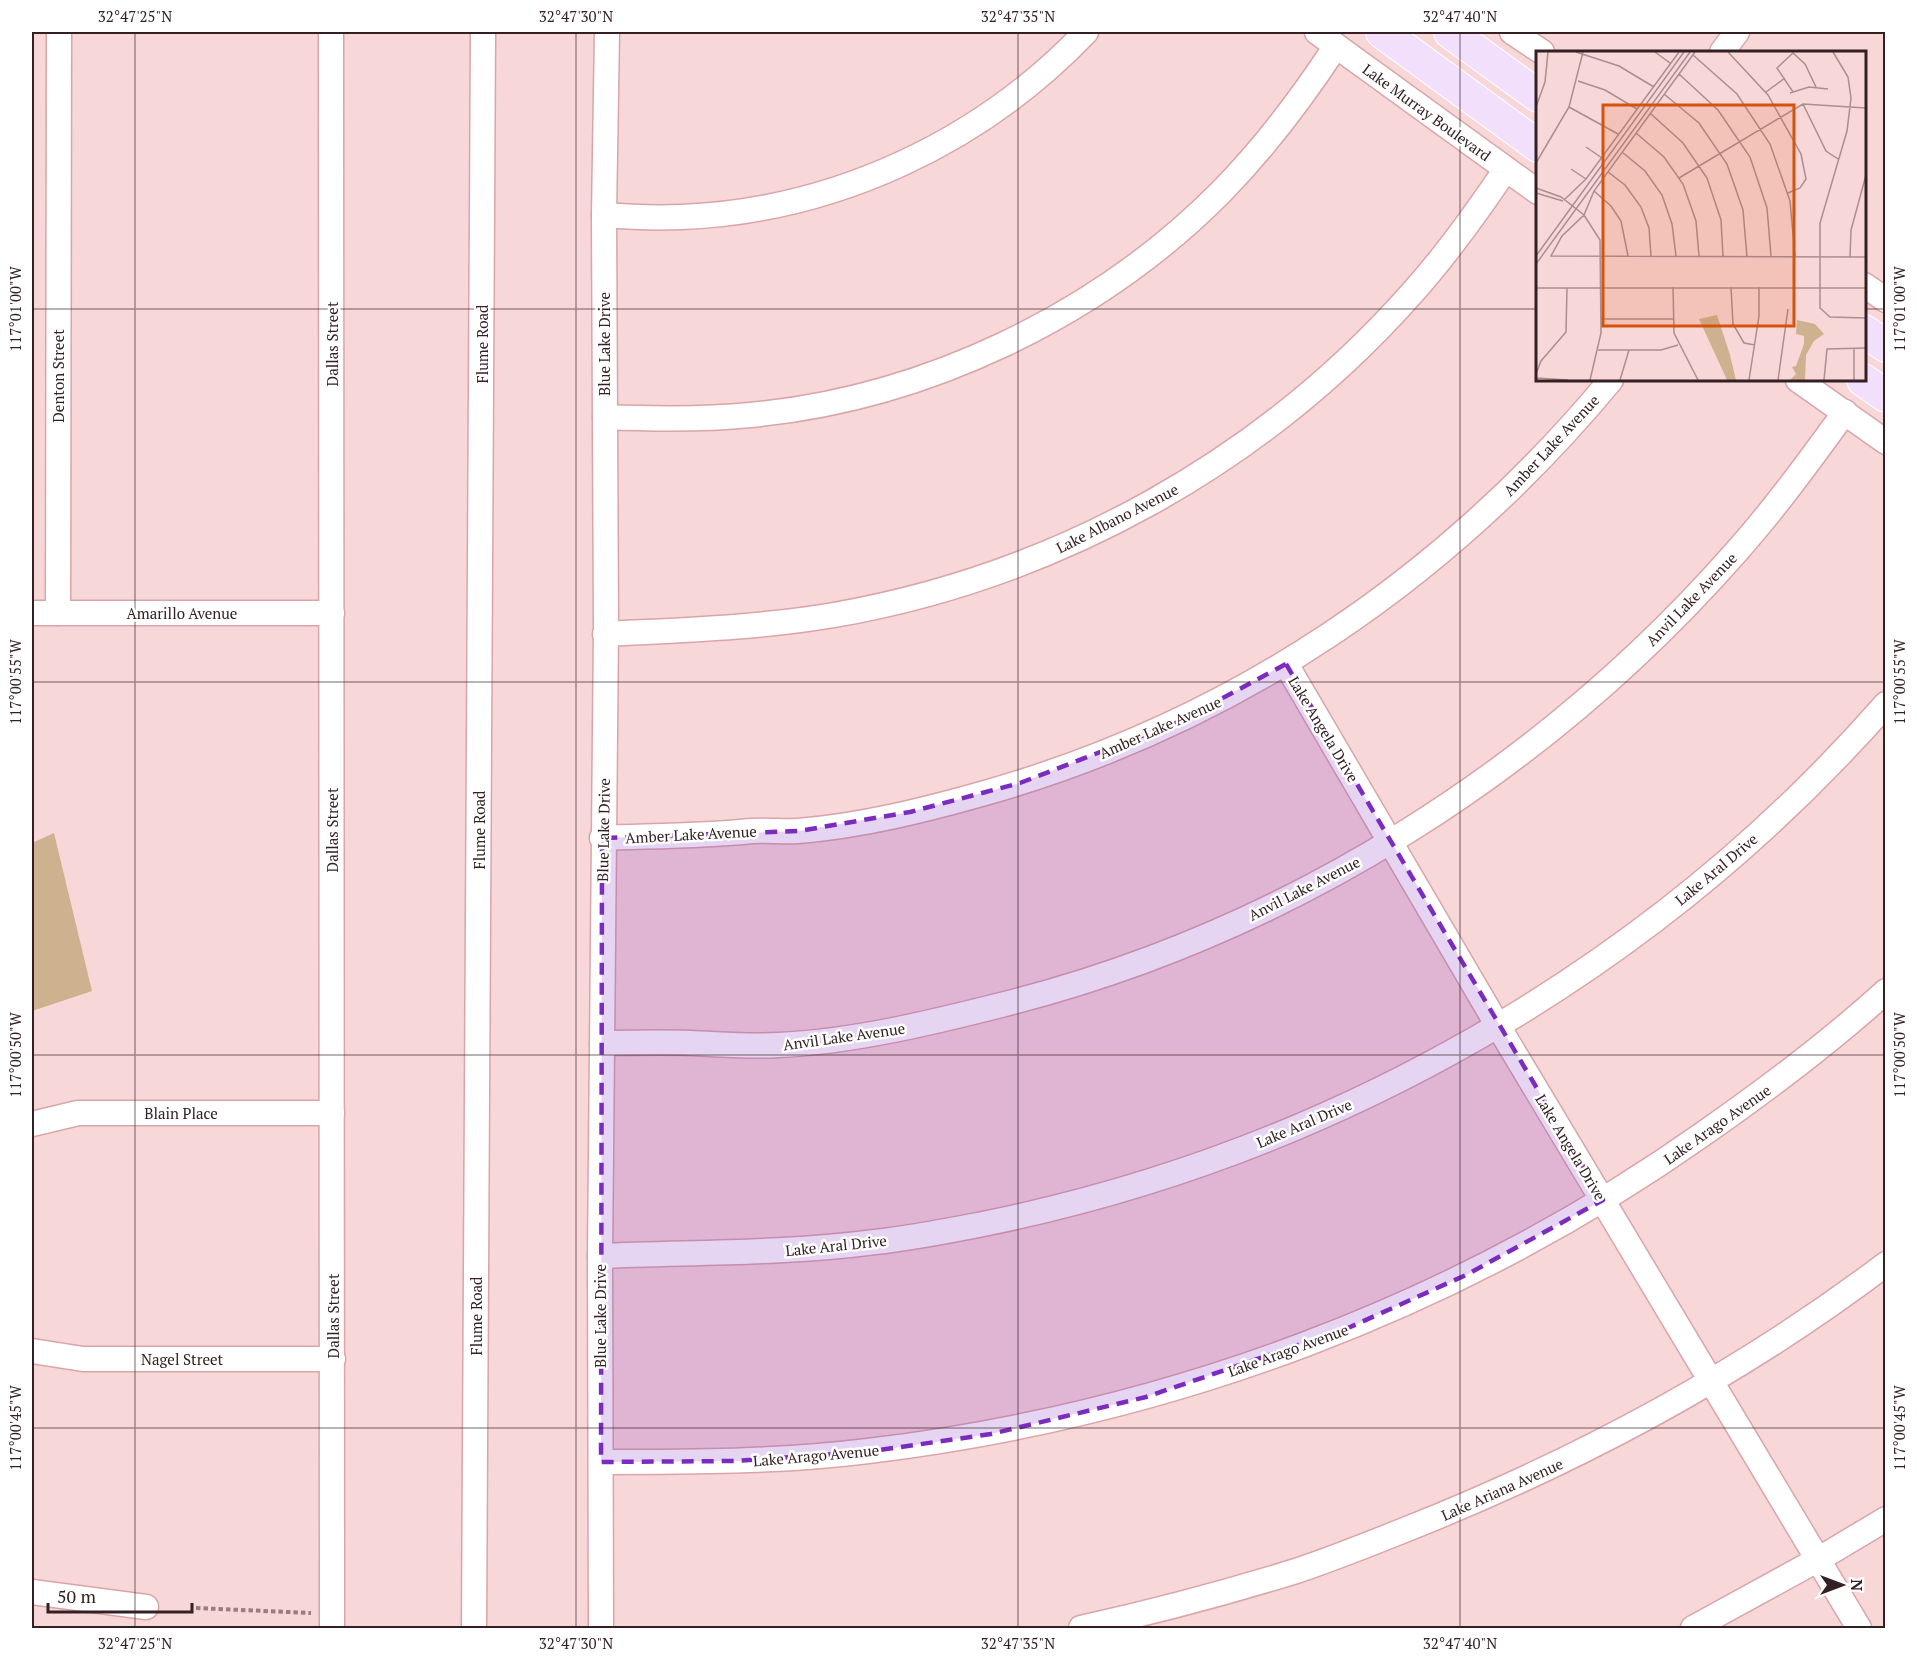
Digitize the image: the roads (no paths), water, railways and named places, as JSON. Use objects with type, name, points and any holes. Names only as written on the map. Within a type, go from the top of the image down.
[{"type":"main road","points":[[1382,32],[1536,145]]},
{"type":"main road","points":[[1450,32],[1536,95]]},
{"type":"main road","points":[[1866,332],[1886,346]]},
{"type":"main road","points":[[1864,381],[1886,396]]},
{"type":"street","name":"Denton Street","points":[[58,613],[59,32]]},
{"type":"street","name":"Dallas Street","points":[[331,32],[332,1629]]},
{"type":"street","name":"Flume Road","points":[[474,1629],[483,32]]},
{"type":"street","name":"Blue Lake Drive","points":[[601,1629],[599,1512],[602,838],[606,634],[604,215],[608,32]]},
{"type":"street","points":[[604,215],[682,217],[760,208],[798,200],[873,176],[909,161],[978,122],[1042,74],[1086,32]]},
{"type":"street","name":"Lake Murray Boulevard","points":[[1317,32],[1536,191]]},
{"type":"street","points":[[1512,32],[1540,51]]},
{"type":"street","points":[[1723,51],[1737,32]]},
{"type":"street","points":[[604,417],[702,419],[751,415],[819,405],[896,386],[942,370],[987,352],[1032,330],[1112,282],[1149,254],[1220,193],[1283,123],[1336,46]]},
{"type":"street","name":"Lake Albano Avenue","points":[[606,634],[780,623],[885,605],[936,592],[1027,561],[1134,513],[1230,454],[1295,405],[1342,365],[1414,292],[1459,236],[1506,169]]},
{"type":"street","name":"Amber Lake Avenue","points":[[602,838],[799,831],[910,812],[1020,783],[1126,744],[1229,696],[1286,664],[1374,606],[1463,534],[1546,455],[1610,381]]},
{"type":"street","points":[[1799,381],[1886,442]]},
{"type":"street","name":"Anvil Lake Avenue","points":[[602,1042],[777,1045],[918,1025],[1030,998],[1152,958],[1224,929],[1328,878],[1391,842],[1470,791],[1590,697],[1638,654],[1683,610],[1738,550],[1787,491],[1845,412]]},
{"type":"street","name":"Amarillo Avenue","points":[[32,613],[332,613]]},
{"type":"street","name":"Lake Angela Drive","points":[[1286,664],[1498,1026],[1859,1629]]},
{"type":"street","name":"Lake Aral Drive","points":[[600,1256],[810,1250],[942,1232],[1071,1205],[1198,1166],[1321,1118],[1404,1079],[1498,1026],[1607,955],[1710,876],[1792,802],[1886,704]]},
{"type":"street","name":"Lake Arago Avenue","points":[[601,1462],[795,1459],[866,1452],[991,1434],[1146,1397],[1270,1359],[1348,1328],[1472,1272],[1603,1200],[1665,1162],[1749,1103],[1839,1032],[1886,991]]},
{"type":"street","name":"Blain Place","points":[[32,1124],[78,1113],[332,1113]]},
{"type":"street","name":"Lake Ariana Avenue","points":[[1081,1629],[1155,1620],[1456,1511],[1578,1454],[1711,1381],[1793,1329],[1886,1264]]},
{"type":"street","name":"Nagel Street","points":[[32,1351],[83,1359],[333,1359]]},
{"type":"street","points":[[1693,1629],[1886,1519]]},
{"type":"street","points":[[32,1592],[146,1607]]}]
